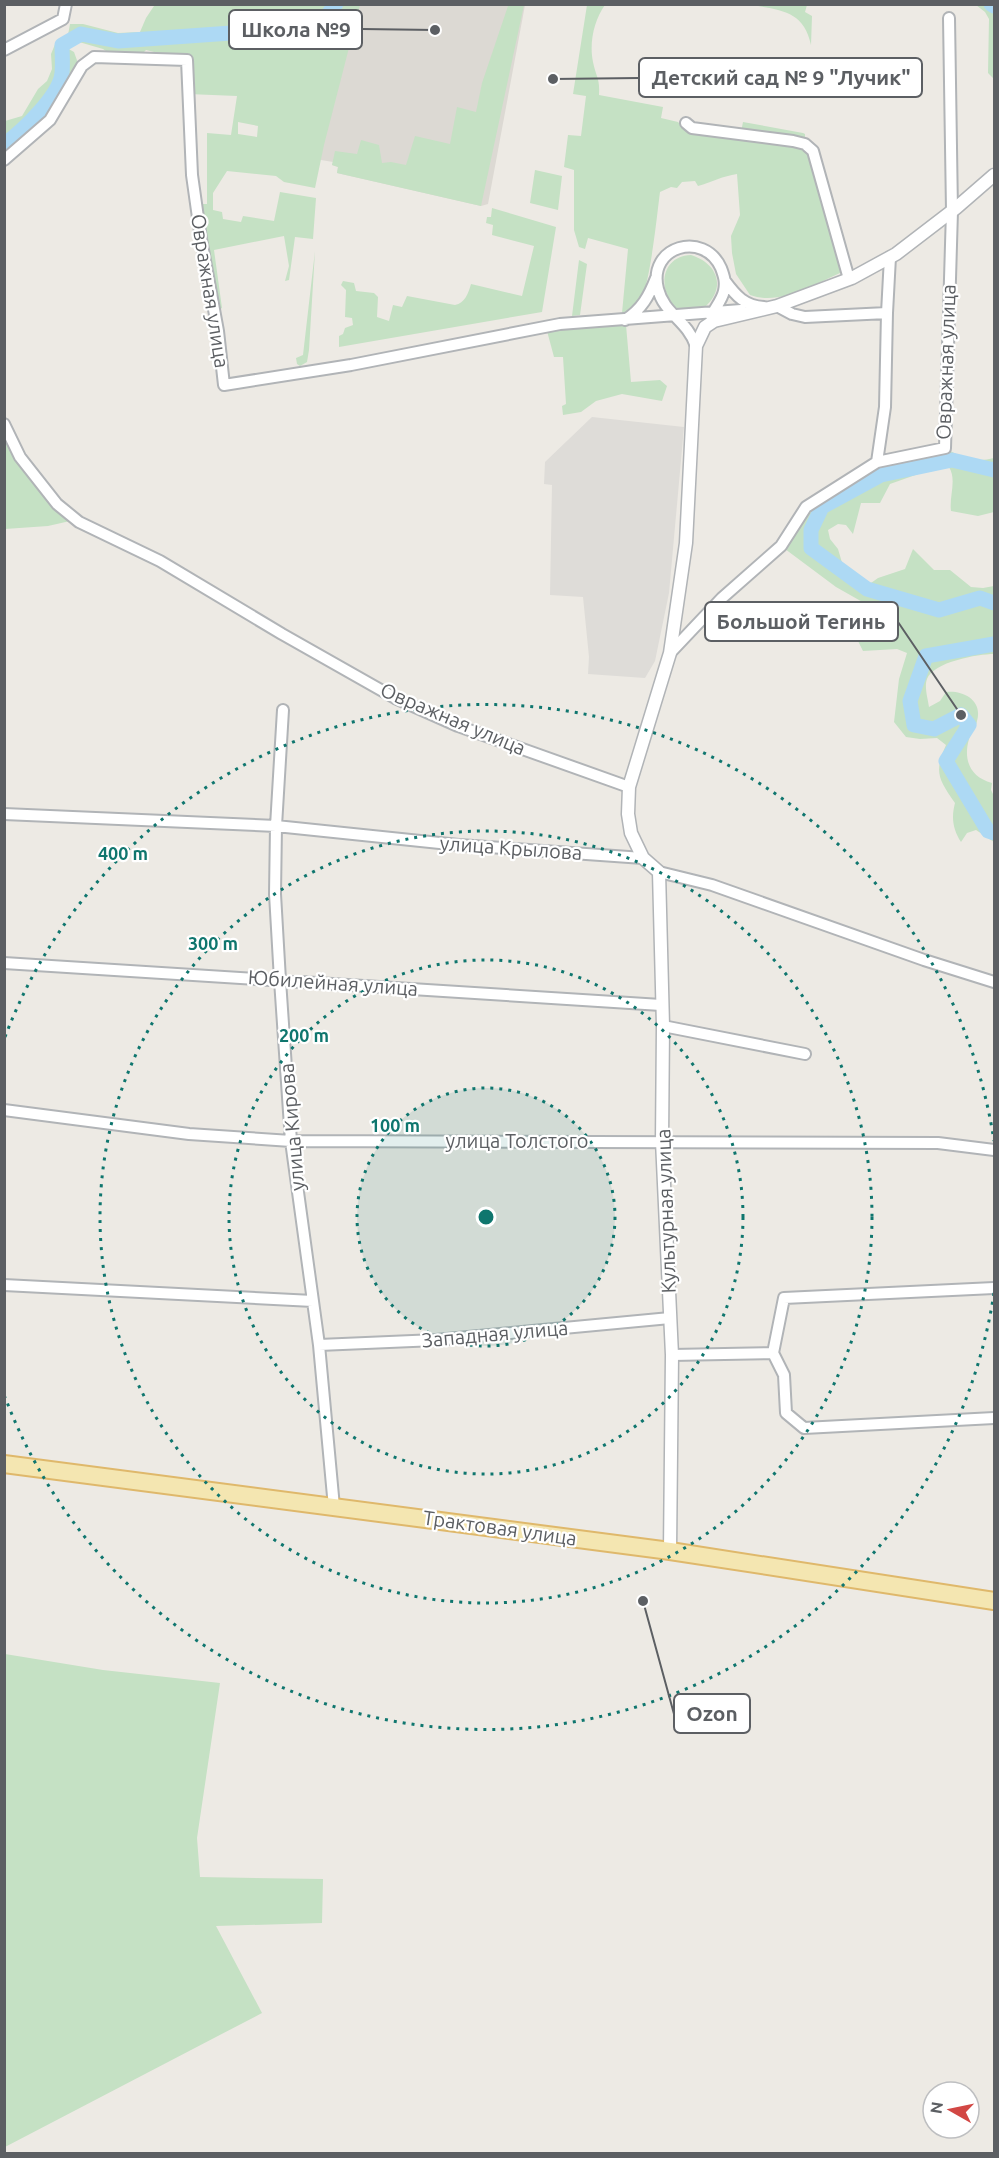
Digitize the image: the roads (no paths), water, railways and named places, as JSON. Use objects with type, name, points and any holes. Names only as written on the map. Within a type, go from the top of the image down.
[{"type":"main road","name":"Трактовая улица","points":[[4,1464],[670,1551],[994,1601]]},
{"type":"street","points":[[4,50],[63,19],[66,4]]},
{"type":"street","name":"Овражная улица","points":[[670,653],[722,598],[781,546],[806,507],[877,462],[945,448],[952,211],[949,18]]},
{"type":"street","name":"Овражная улица","points":[[4,160],[51,120],[82,66],[94,57],[187,60],[192,175],[218,331],[224,385],[351,365],[560,324],[624,320]]},
{"type":"street","points":[[686,123],[692,128],[794,141],[805,144],[813,151],[849,279]]},
{"type":"street","points":[[705,327],[721,318],[774,307],[849,279],[890,257],[952,211],[994,175]]},
{"type":"street","points":[[624,320],[641,308],[657,277],[659,265],[667,254],[688,246],[709,253],[718,263],[725,281],[746,303],[774,307],[805,316],[886,313]]},
{"type":"street","points":[[877,462],[885,407],[886,313],[890,257]]},
{"type":"street","points":[[657,277],[660,298],[686,327],[696,346]]},
{"type":"street","points":[[696,346],[722,296],[725,281]]},
{"type":"street","points":[[624,320],[774,307]]},
{"type":"street","name":"Овражная улица","points":[[643,858],[631,833],[628,814],[629,787],[670,653],[686,543],[696,346]]},
{"type":"street","name":"Овражная улица","points":[[4,424],[20,457],[57,504],[79,522],[160,561],[395,698],[458,726],[629,787]]},
{"type":"street","name":"улица Кирова","points":[[283,710],[276,826],[275,894],[280,980],[291,1141],[319,1345],[334,1507]]},
{"type":"street","name":"улица Крылова","points":[[4,814],[276,826],[459,845],[643,858]]},
{"type":"street","points":[[643,858],[659,872],[712,885],[924,960],[994,982]]},
{"type":"street","name":"Культурная улица","points":[[659,872],[663,1026],[662,1141],[672,1356],[670,1551]]},
{"type":"street","name":"Юбилейная улица","points":[[4,963],[661,1005]]},
{"type":"street","points":[[663,1026],[805,1054]]},
{"type":"street","name":"улица Толстого","points":[[4,1110],[189,1134],[291,1141],[938,1143],[994,1150]]},
{"type":"street","points":[[4,1286],[313,1301]]},
{"type":"street","points":[[994,1288],[784,1298],[774,1353],[784,1375],[786,1413],[804,1428],[994,1419]]},
{"type":"street","name":"Западная улица","points":[[319,1345],[436,1340],[670,1318]]},
{"type":"street","points":[[672,1356],[774,1353]]},
{"type":"waterway","points":[[4,145],[30,122],[55,92],[62,73],[62,45],[81,34],[118,41],[318,27],[336,4]]},
{"type":"waterway","points":[[994,470],[952,460],[881,475],[822,507],[811,530],[811,548],[867,589],[939,610],[980,598],[994,603]]},
{"type":"waterway","points":[[994,644],[926,656],[910,701],[914,725],[934,729],[961,715],[969,725],[946,761],[988,831],[994,833]]},
{"type":"place","name":"Школа №9","points":[[435,30]]},
{"type":"place","name":"Детский сад № 9 \"Лучик\"","points":[[553,79]]},
{"type":"place","name":"Большой Тегинь","points":[[961,715]]},
{"type":"place","name":"Ozon","points":[[643,1601]]}]
